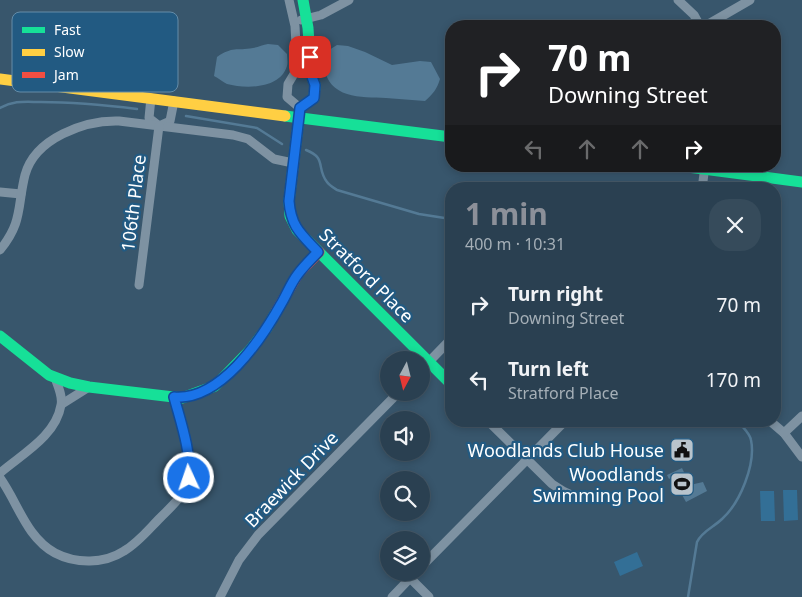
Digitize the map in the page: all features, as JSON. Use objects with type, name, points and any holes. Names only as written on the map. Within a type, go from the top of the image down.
[{"type":"street","points":[[289,0],[294,22],[297,63],[294,74],[288,84],[287,97],[299,113]]},
{"type":"street","points":[[299,113],[314,98],[315,89],[311,74],[307,19],[303,0]]},
{"type":"street","points":[[294,22],[321,15],[349,0]]},
{"type":"street","points":[[678,0],[697,20]]},
{"type":"street","points":[[715,20],[750,0]]},
{"type":"street","points":[[103,92],[299,113],[445,136]]},
{"type":"street","points":[[151,98],[148,118],[159,126]]},
{"type":"street","points":[[159,126],[170,121],[174,101]]},
{"type":"street","name":"Stratford Place","points":[[299,113],[289,201],[290,216],[297,230],[411,351]]},
{"type":"street","points":[[0,250],[12,233],[18,218],[21,194],[30,163],[54,140],[68,131],[83,125],[109,120],[242,137],[253,142],[274,159],[293,163]]},
{"type":"street","name":"106th Place","points":[[139,285],[159,126]]},
{"type":"street","points":[[732,172],[802,182]]},
{"type":"street","points":[[0,192],[21,194]]},
{"type":"street","points":[[1,337],[40,369],[55,378],[89,387],[182,398],[215,386],[231,371],[267,328],[298,274],[318,252]]},
{"type":"street","points":[[430,361],[445,345]]},
{"type":"street","name":"Stratford Place","points":[[430,369],[445,380]]},
{"type":"street","points":[[55,378],[62,404]]},
{"type":"street","points":[[0,473],[49,432],[62,404],[89,387]]},
{"type":"street","points":[[0,478],[30,531],[40,543],[55,554],[73,560],[93,562],[124,552],[175,504],[184,492],[189,478],[190,465],[174,397]]},
{"type":"street","name":"Braewick Drive","points":[[220,597],[239,560],[258,535],[390,401]]},
{"type":"street","points":[[784,433],[802,416]]},
{"type":"street","points":[[494,427],[552,484],[580,499]]},
{"type":"street","points":[[430,558],[559,427]]},
{"type":"street","points":[[777,427],[784,433],[802,457]]},
{"type":"street","points":[[392,597],[407,581]]},
{"type":"street","points":[[417,581],[429,597]]},
{"type":"shaded area","points":[[268,44],[278,45],[287,54],[287,66],[283,74],[277,79],[262,86],[243,87],[227,84],[214,76],[217,57],[222,54],[231,50],[253,48]]},
{"type":"shaded area","points":[[337,45],[348,46],[365,52],[392,65],[420,61],[431,62],[440,79],[439,83],[425,101],[347,94],[332,85],[327,77],[324,66],[324,59],[327,53]]},
{"type":"shaded area","name":"Woodlands Swimming Pool","points":[[682,468],[690,485],[703,482],[707,491],[686,502],[672,477],[669,479],[667,475]]},
{"type":"shaded area","points":[[783,490],[797,490],[798,520],[784,521]]},
{"type":"shaded area","points":[[760,491],[774,491],[775,521],[761,521]]},
{"type":"shaded area","points":[[637,552],[643,566],[620,576],[614,562]]},
{"type":"waterway","points":[[0,108],[5,105],[30,102],[77,103],[137,109]]},
{"type":"waterway","points":[[186,116],[257,128],[282,144]]},
{"type":"waterway","points":[[306,150],[317,156],[324,177],[337,190],[419,214],[445,218]]},
{"type":"waterway","points":[[688,597],[697,542],[708,529],[729,512],[740,493],[749,471],[752,450],[751,440],[743,427]]},
{"type":"traffic: fast","points":[[303,0],[308,28],[311,74],[315,85],[314,98],[300,108],[289,201],[290,216],[297,230],[445,378]]},
{"type":"traffic: fast","points":[[285,116],[445,136]]},
{"type":"traffic: fast","points":[[726,172],[802,182]]},
{"type":"traffic: fast","points":[[0,336],[49,375],[70,383],[182,398],[215,386],[250,350],[267,328],[276,312]]},
{"type":"traffic: slow","points":[[0,79],[12,81]]},
{"type":"traffic: slow","points":[[100,92],[285,116]]},
{"type":"traffic: jam","points":[[276,312],[298,274],[319,252]]},
{"type":"place","name":"Woodlands Club House","points":[[682,450]]},
{"type":"place","name":"Woodlands Swimming Pool","points":[[682,484]]},
{"type":"route","points":[[189,478],[190,465],[174,397],[182,398],[215,386],[231,371],[267,328],[298,274],[318,252],[297,230],[290,216],[289,201],[300,108],[314,98],[315,85],[311,74],[310,57]]}]
